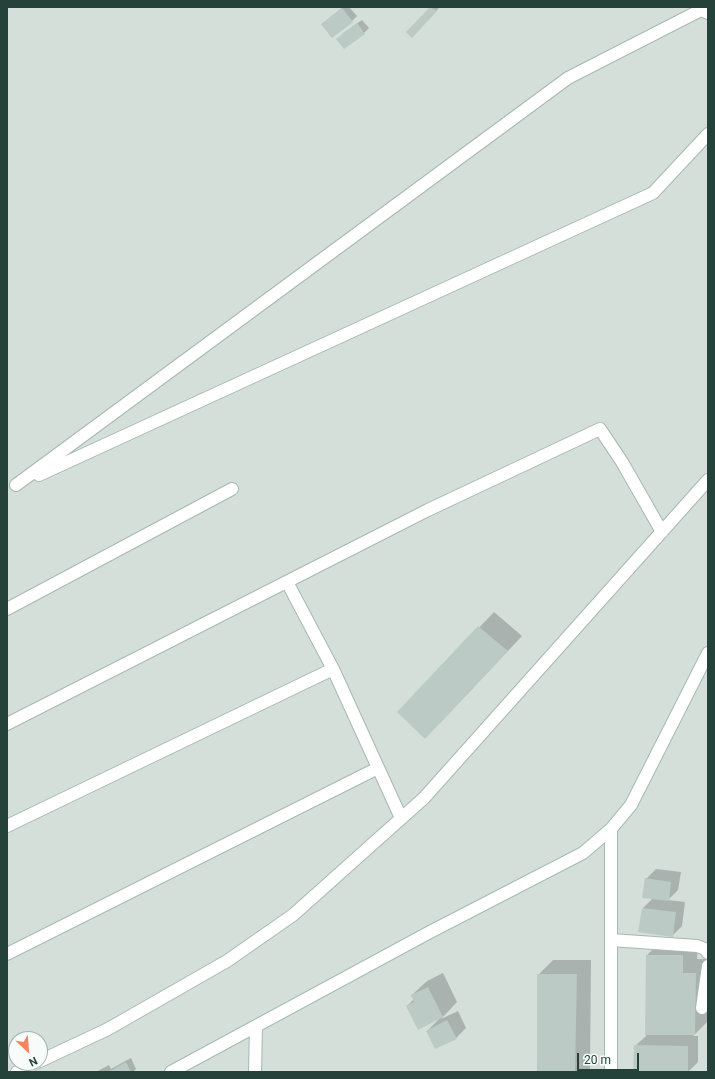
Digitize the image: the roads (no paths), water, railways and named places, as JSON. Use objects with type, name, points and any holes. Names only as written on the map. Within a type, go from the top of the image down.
[{"type":"main road","points":[[12,488],[568,78],[701,10],[708,13]]},
{"type":"main road","points":[[12,488],[653,194],[708,134]]},
{"type":"main road","points":[[7,724],[428,510],[600,429],[622,462],[662,532]]},
{"type":"main road","points":[[48,1057],[108,1029],[227,961],[293,915],[424,798],[708,480]]},
{"type":"main road","points":[[7,609],[232,489]]},
{"type":"main road","points":[[287,582],[333,669],[401,818]]},
{"type":"main road","points":[[171,1072],[430,932],[583,853],[611,829],[631,805],[708,653]]},
{"type":"main road","points":[[7,826],[333,669]]},
{"type":"main road","points":[[7,954],[378,768]]},
{"type":"main road","points":[[611,829],[611,1072]]},
{"type":"main road","points":[[611,940],[697,946],[705,949],[708,953]]},
{"type":"main road","points":[[702,1008],[708,966]]},
{"type":"main road","points":[[255,1072],[256,1027]]}]
